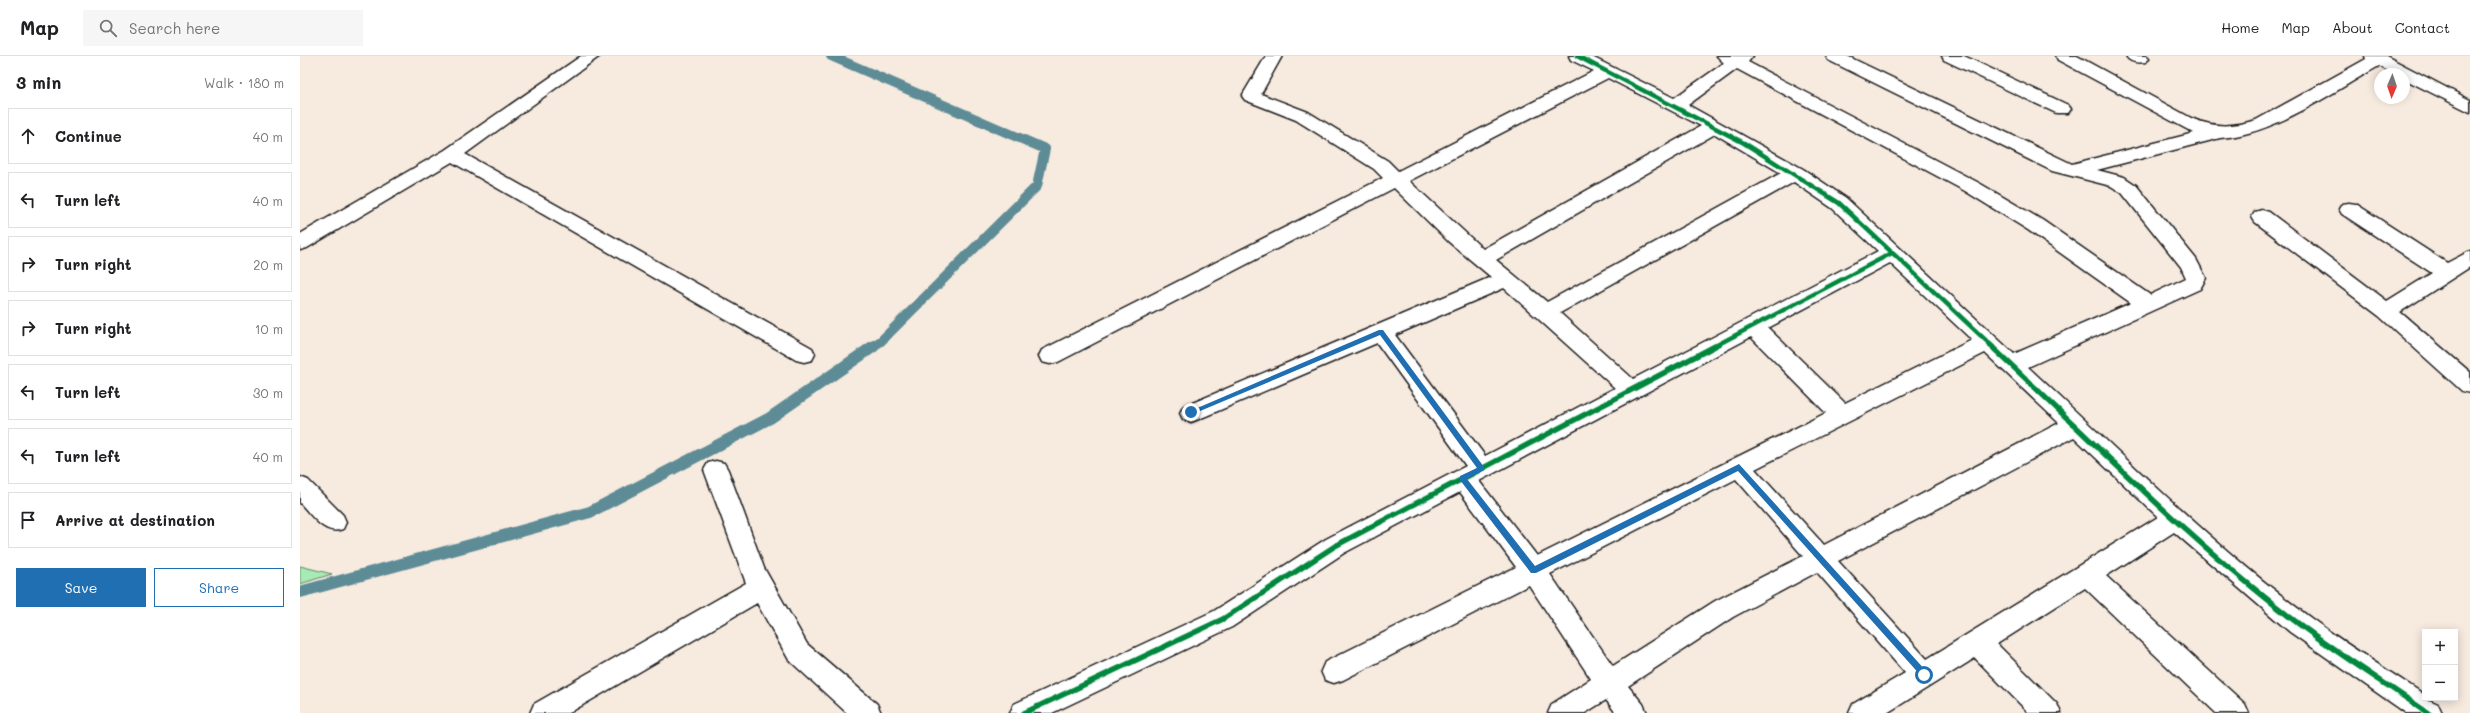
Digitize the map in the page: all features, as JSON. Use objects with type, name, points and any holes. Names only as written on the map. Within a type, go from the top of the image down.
[{"type":"street","points":[[300,243],[452,154],[592,56]]},
{"type":"street","points":[[1274,56],[1251,96],[1302,116],[1326,129],[1381,165],[1394,180],[1482,259],[1545,312],[1631,390]]},
{"type":"street","points":[[1578,56],[1714,127],[1796,173],[1839,203],[2176,519],[2246,581],[2299,624],[2428,713]]},
{"type":"street","points":[[1834,56],[2059,167],[2101,176],[2129,189],[2189,264],[2196,278],[2193,284],[2011,365]]},
{"type":"street","points":[[1950,56],[2062,109]]},
{"type":"street","points":[[2064,56],[2200,129],[2217,132]]},
{"type":"street","points":[[2071,170],[2217,132],[2239,131],[2262,124],[2376,57],[2470,108]]},
{"type":"street","points":[[1674,106],[1735,58],[1979,191],[2035,225],[2148,304]]},
{"type":"street","points":[[1050,356],[1608,71]]},
{"type":"street","points":[[1482,259],[1714,127]]},
{"type":"street","points":[[452,154],[804,354]]},
{"type":"street","points":[[1545,312],[1796,173]]},
{"type":"street","points":[[2350,209],[2447,273]]},
{"type":"street","points":[[2262,217],[2386,311],[2468,380]]},
{"type":"street","points":[[1024,713],[1223,619],[1253,598],[1335,546],[1892,253]]},
{"type":"street","points":[[2386,311],[2470,258]]},
{"type":"street","points":[[1191,412],[1506,279]]},
{"type":"street","points":[[1753,326],[1843,415]]},
{"type":"street","points":[[1381,332],[1534,571],[1609,683],[1633,713]]},
{"type":"street","points":[[1334,671],[1987,342]]},
{"type":"street","points":[[1562,713],[1724,609],[2076,426]]},
{"type":"street","points":[[1739,467],[1924,675]]},
{"type":"street","points":[[716,470],[753,572],[798,652],[867,713]]},
{"type":"street","points":[[300,487],[334,522]]},
{"type":"street","points":[[1863,713],[2176,519]]},
{"type":"street","points":[[2087,574],[2235,713]]},
{"type":"street","points":[[544,713],[762,587]]},
{"type":"street","points":[[1977,642],[2047,713]]},
{"type":"green space","points":[[300,566],[332,574],[300,584]]},
{"type":"waterway","points":[[831,56],[1045,149],[1037,186],[881,341],[872,347]]},
{"type":"waterway","points":[[300,592],[590,512],[770,418],[874,346]]},
{"type":"cycle path","points":[[1577,56],[1711,124],[1776,162],[1839,203],[2176,519],[2246,581],[2299,624],[2428,713]]},
{"type":"cycle path","points":[[1024,713],[1223,619],[1335,546],[1892,253]]},
{"type":"route","points":[[1191,412],[1381,332],[1481,468],[1463,478],[1534,571],[1739,467],[1924,675]]}]
